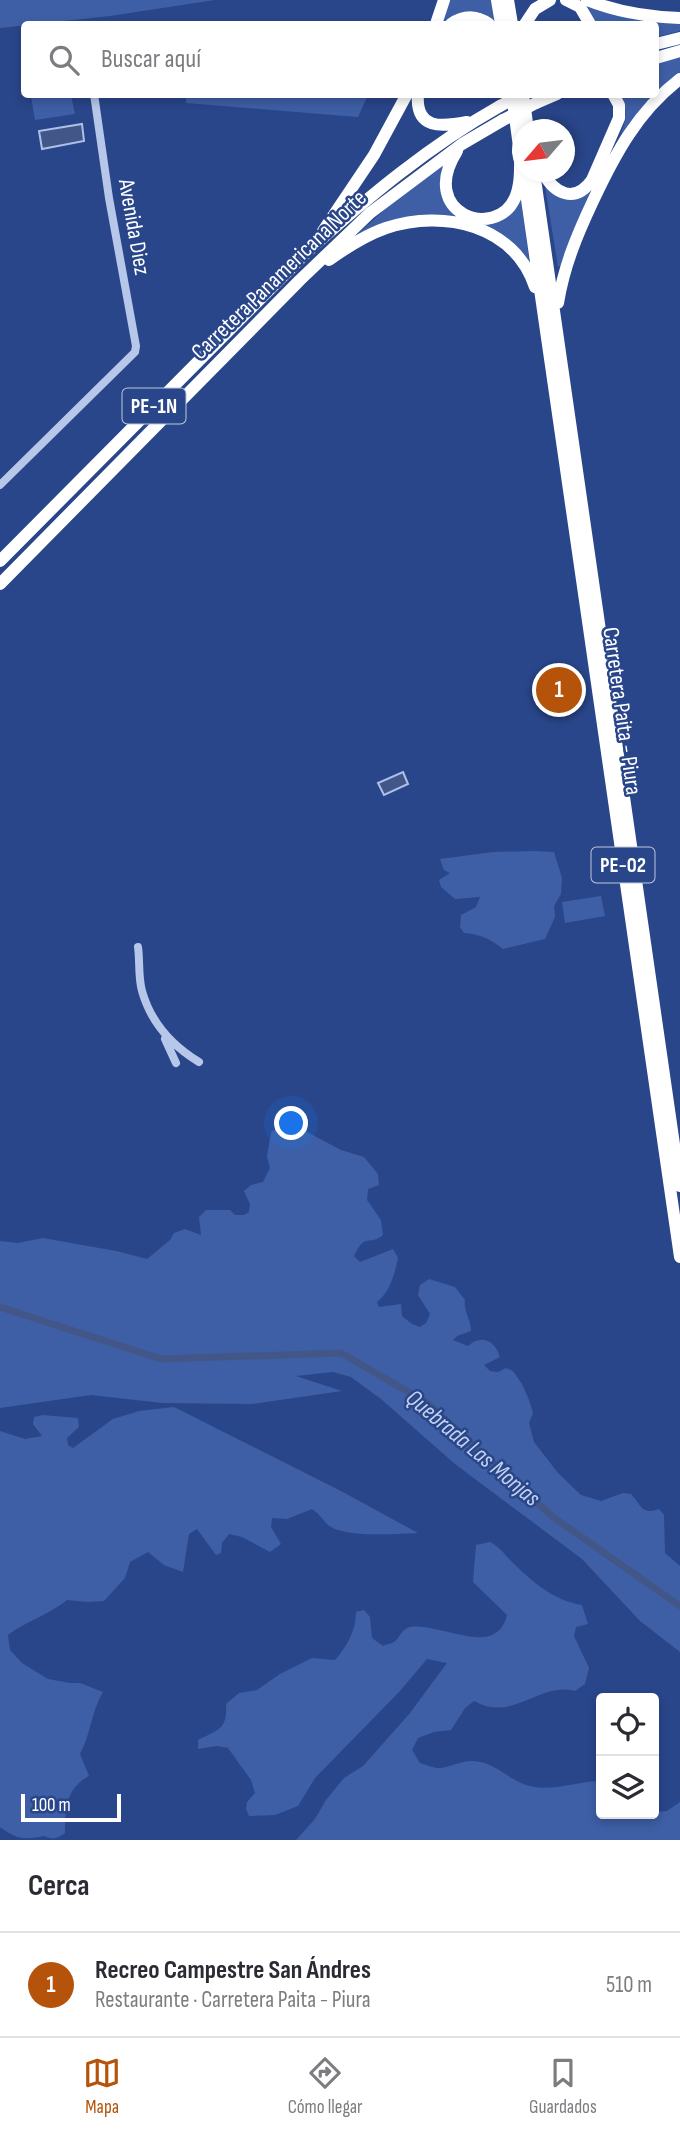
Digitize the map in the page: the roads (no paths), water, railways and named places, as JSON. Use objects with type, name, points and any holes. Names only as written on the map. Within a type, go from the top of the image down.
[{"type":"highway","points":[[437,21],[444,0]]},
{"type":"highway","points":[[497,0],[500,21]]},
{"type":"highway","points":[[508,0],[512,21]]},
{"type":"highway","points":[[527,21],[535,9],[550,0]]},
{"type":"highway","points":[[566,0],[580,7],[588,21]]},
{"type":"highway","points":[[587,0],[638,14],[680,18]]},
{"type":"highway","points":[[458,21],[467,17],[484,21]]},
{"type":"highway","points":[[659,43],[680,38]]},
{"type":"highway","points":[[659,57],[680,51]]},
{"type":"highway","points":[[550,316],[571,248],[618,151],[645,112],[680,79]]},
{"type":"highway","points":[[308,251],[360,177],[405,98]]},
{"type":"highway","points":[[418,98],[419,111],[432,124],[451,125],[474,120]]},
{"type":"highway","name":"PE-02","points":[[513,98],[515,119]]},
{"type":"highway","name":"Carretera Panamericana Norte","points":[[0,561],[308,251],[392,178],[474,120],[515,98]]},
{"type":"highway","points":[[523,98],[526,119]]},
{"type":"highway","name":"Carretera Panamericana Norte","points":[[0,584],[300,280],[370,213],[462,144],[548,98]]},
{"type":"highway","points":[[548,182],[563,193],[578,192],[587,187],[620,118],[615,98]]},
{"type":"highway","points":[[462,144],[448,167],[445,186],[455,208],[463,214],[475,218],[498,215],[512,204],[518,182]]},
{"type":"highway","name":"Carretera Paita - Piura","points":[[525,182],[550,316],[680,1186]]},
{"type":"highway","name":"Carretera Paita - Piura","points":[[535,182],[550,316],[680,1257]]},
{"type":"highway","points":[[300,280],[355,243],[383,229],[423,221],[460,224],[498,237],[519,255],[550,316]]},
{"type":"highway","points":[[79,482],[91,492]]},
{"type":"street","name":"Avenida Diez","points":[[0,485],[127,363],[135,352],[95,98]]},
{"type":"street","points":[[138,947],[142,990],[176,1063]]},
{"type":"street","points":[[162,1030],[177,1047],[199,1062]]},
{"type":"waterway","name":"Quebrada Las Monjas","points":[[0,1307],[161,1359],[341,1353],[426,1402],[553,1517],[680,1606]]},
{"type":"place","name":"Recreo Campestre San Ándres","points":[[559,690]]}]
